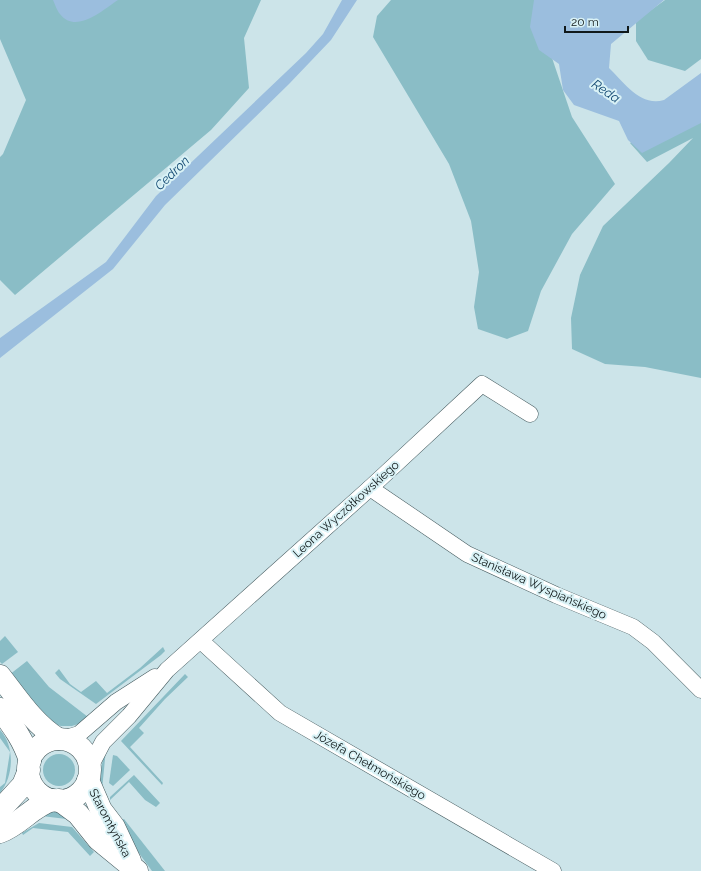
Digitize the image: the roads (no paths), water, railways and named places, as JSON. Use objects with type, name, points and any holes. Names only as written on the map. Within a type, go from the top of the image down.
[{"type":"main road","points":[[0,676],[31,717],[47,732],[60,739],[72,742],[80,747],[86,754],[89,774],[78,794],[69,799],[56,800],[40,805],[7,830],[0,832]]},
{"type":"main road","points":[[0,709],[20,736],[26,748],[33,786],[40,794],[56,800]]},
{"type":"main road","points":[[0,810],[23,785],[34,753],[40,746],[49,741],[60,739]]},
{"type":"main road","name":"Staromłyńska","points":[[89,774],[101,810],[114,827],[135,868]]},
{"type":"main road","name":"Staromłyńska","points":[[56,800],[78,814],[98,839],[135,868]]},
{"type":"street","name":"Leona Wyczółkowskiego","points":[[60,739],[78,734],[116,702],[167,670],[370,488],[482,384],[530,414]]},
{"type":"street","name":"Stanisława Wyspiańskiego","points":[[370,488],[467,554],[556,595],[633,627],[653,642],[701,690]]},
{"type":"street","name":"Józefa Chełmońskiego","points":[[201,641],[280,713],[553,871]]},
{"type":"street","name":"Leona Wyczółkowskiego","points":[[89,774],[103,742],[129,716],[167,670]]},
{"type":"water","points":[[53,0],[118,0],[90,18],[74,22],[67,20],[60,14]]},
{"type":"water","points":[[342,0],[357,0],[331,40],[289,84],[165,205],[113,269],[0,358],[0,338],[106,262],[156,196],[306,53],[323,34]]},
{"type":"water","name":"Reda","points":[[534,0],[664,0],[611,44],[609,68],[633,92],[647,100],[655,101],[664,100],[701,73],[701,123],[642,153],[628,140],[619,121],[574,105],[563,90],[559,64],[539,50],[530,27]]},
{"type":"water label","name":"Cedron","points":[[172,173]]}]
